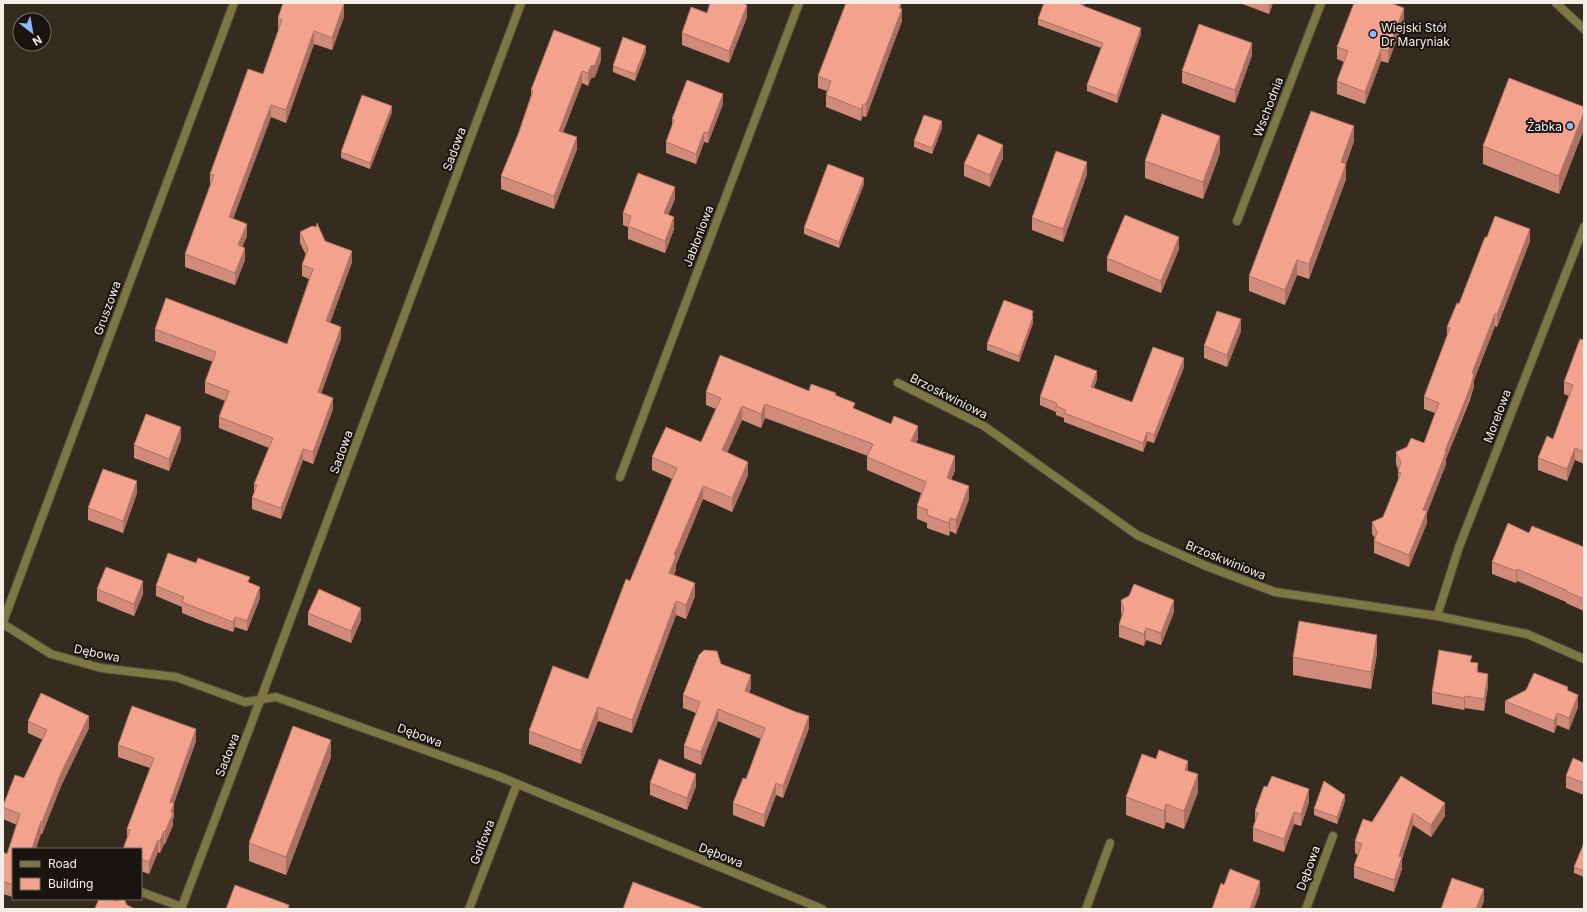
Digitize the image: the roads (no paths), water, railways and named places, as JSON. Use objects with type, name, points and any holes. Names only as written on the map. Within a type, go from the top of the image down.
[{"type":"street","name":"Gruszowa","points":[[3,623],[234,3]]},
{"type":"street","name":"Sadowa","points":[[181,908],[521,3]]},
{"type":"street","name":"Jabłoniowa","points":[[620,477],[799,3]]},
{"type":"street","name":"Wschodnia","points":[[1237,221],[1321,3]]},
{"type":"street","points":[[1556,3],[1584,29]]},
{"type":"street","name":"Morelowa","points":[[1437,616],[1459,547],[1584,227]]},
{"type":"street","name":"Brzoskwiniowa","points":[[898,383],[984,426],[1137,535],[1206,566],[1275,592],[1437,616],[1526,634],[1584,659]]},
{"type":"street","name":"Dębowa","points":[[3,623],[51,654],[101,668],[176,677],[245,702],[261,698],[276,697],[517,784],[822,909]]},
{"type":"street","name":"Golfowa","points":[[469,909],[517,784]]},
{"type":"street","name":"Dębowa","points":[[1306,909],[1333,836]]},
{"type":"street","points":[[1086,909],[1110,843]]},
{"type":"street","points":[[142,892],[181,908]]},
{"type":"place","name":"Wiejski Stół Dr Maryniak","points":[[1373,34]]},
{"type":"place","name":"Żabka","points":[[1570,126]]}]
